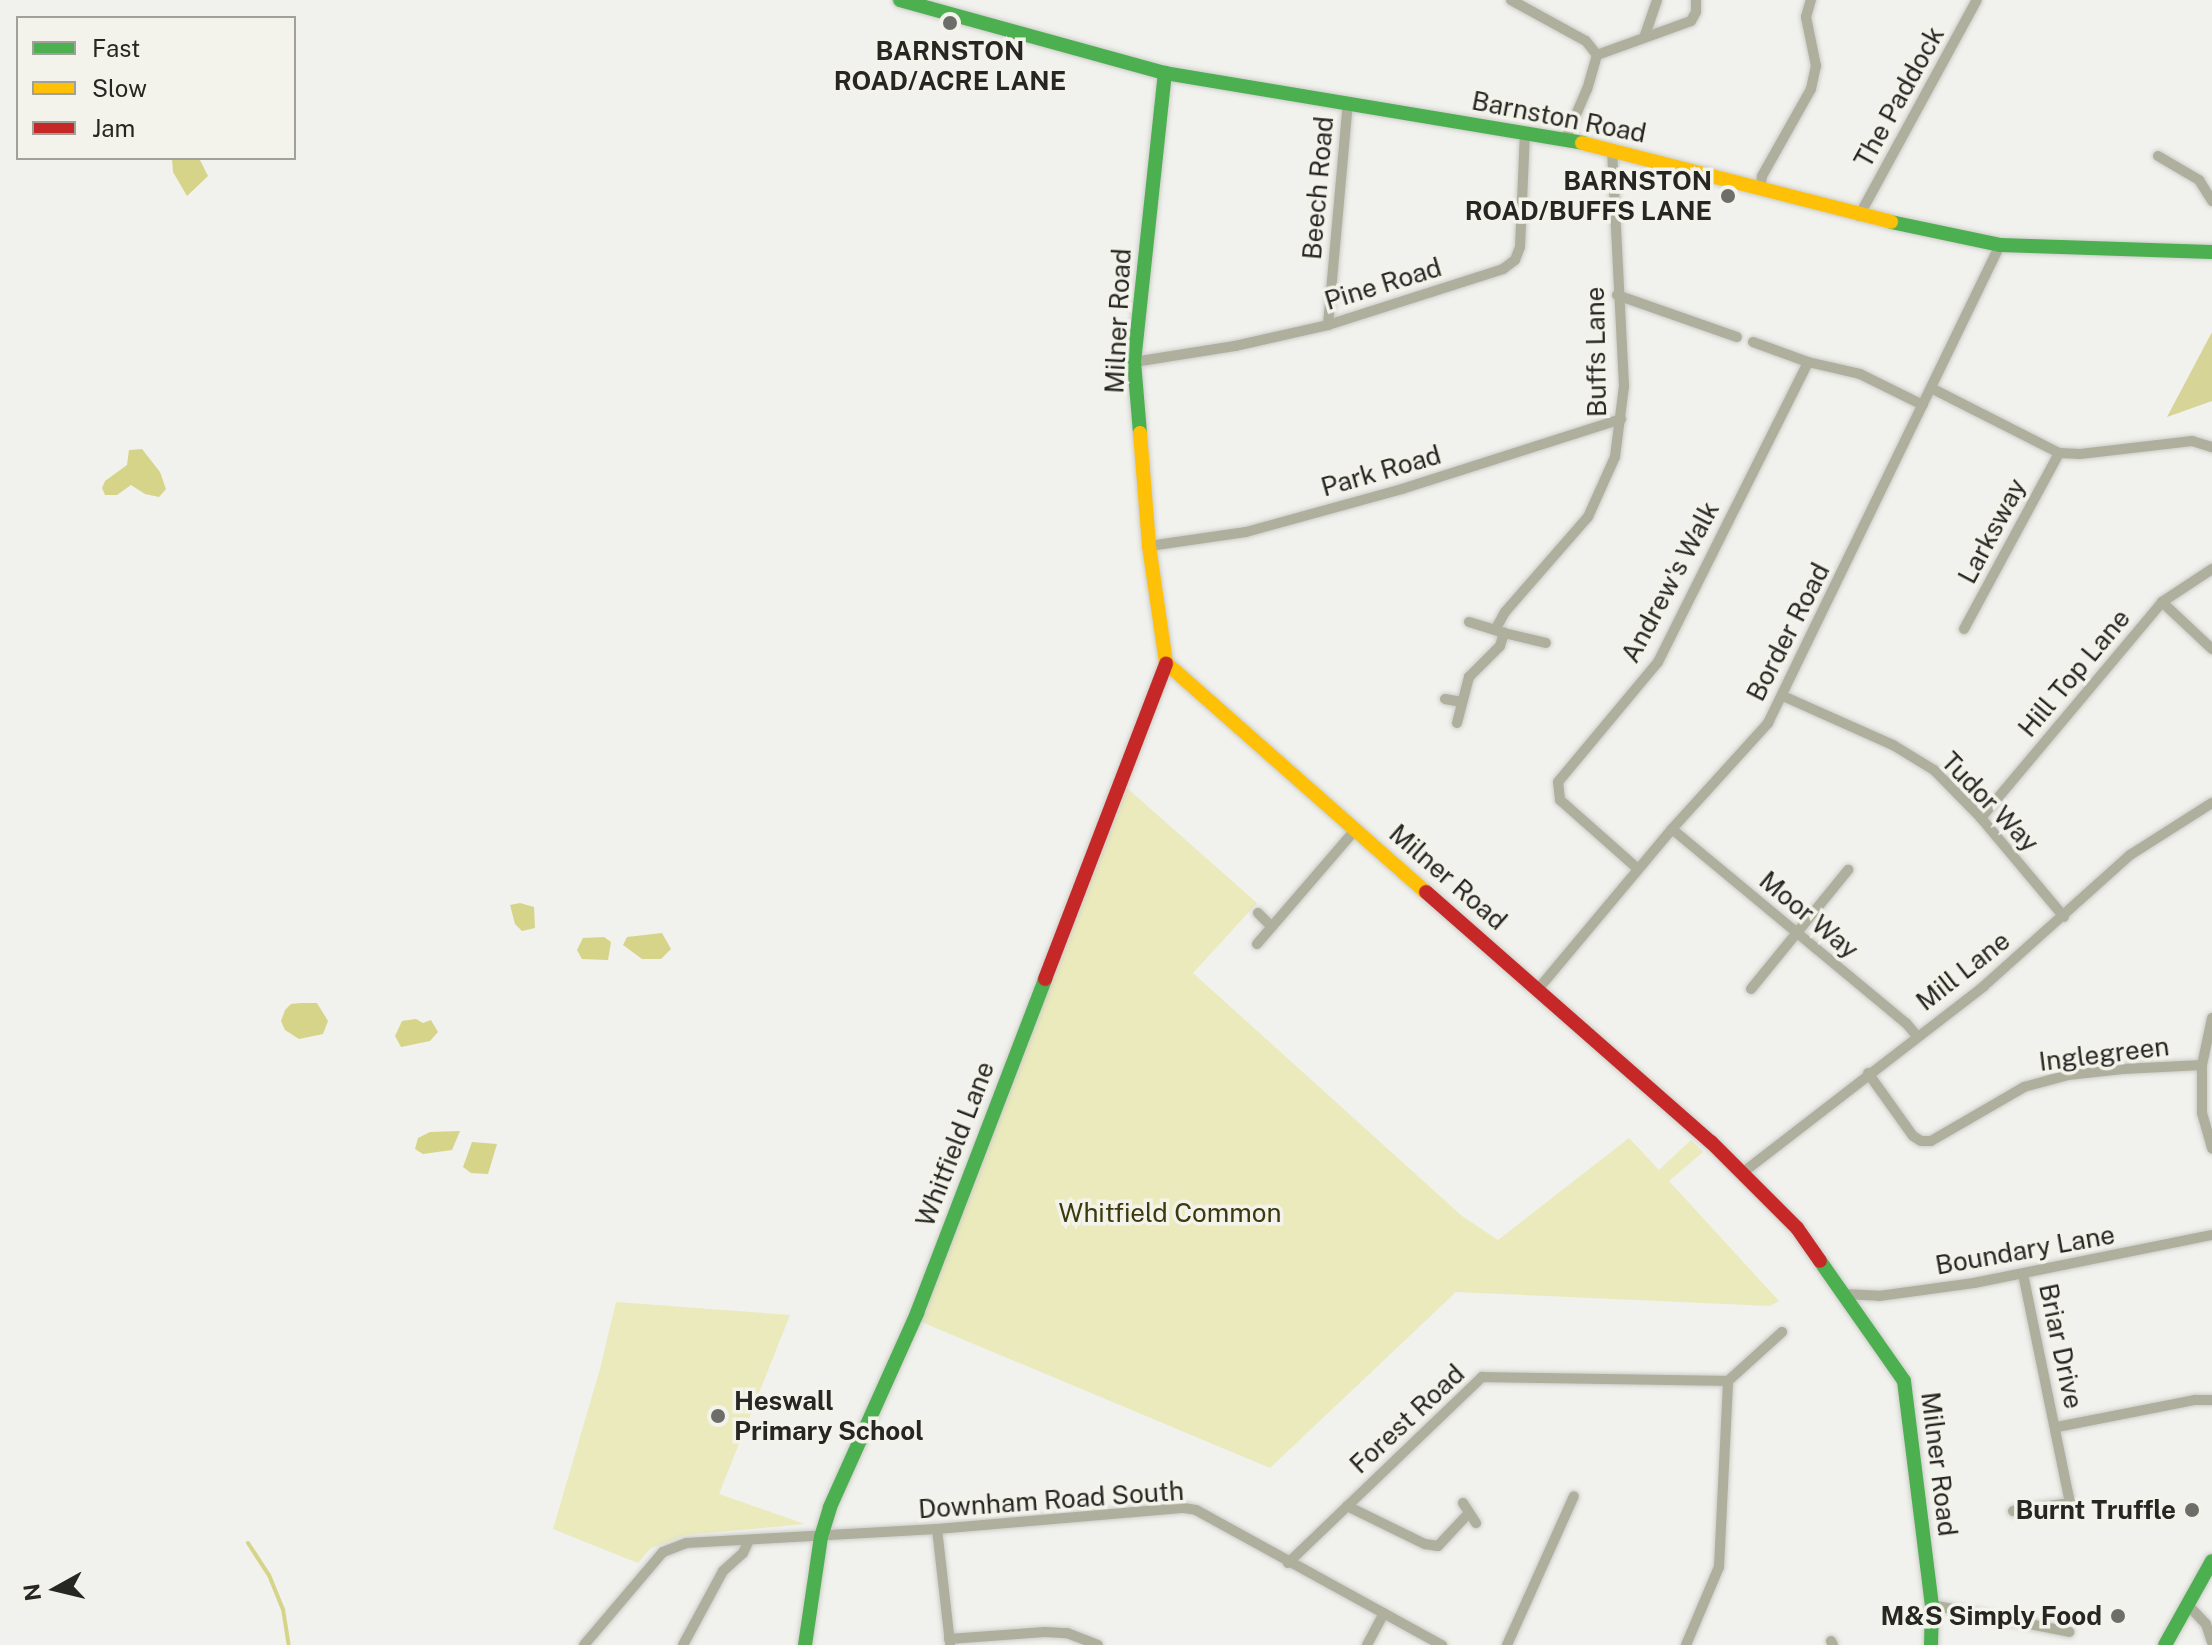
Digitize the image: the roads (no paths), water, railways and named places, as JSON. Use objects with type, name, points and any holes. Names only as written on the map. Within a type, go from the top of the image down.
[{"type":"street","name":"Barnston Road","points":[[900,0],[922,3],[1165,73],[1565,140],[1859,216],[2000,245],[2212,252]]},
{"type":"street","points":[[1511,0],[1586,41],[1597,55]]},
{"type":"street","points":[[1645,35],[1657,0]]},
{"type":"street","points":[[1597,55],[1645,35],[1691,21],[1696,12],[1696,0]]},
{"type":"street","points":[[1760,189],[1762,176],[1811,89],[1816,66],[1806,17],[1811,0]]},
{"type":"street","name":"The Paddock","points":[[1859,216],[1977,0]]},
{"type":"street","points":[[1565,140],[1587,89],[1597,55]]},
{"type":"street","name":"Milner Road","points":[[1165,73],[1134,362],[1149,546],[1166,663],[1711,1142],[1797,1228],[1904,1381],[1932,1605],[1931,1645]]},
{"type":"street","name":"Beech Road","points":[[1328,325],[1348,102]]},
{"type":"street","name":"Pine Road","points":[[1134,362],[1235,346],[1328,325],[1503,269],[1515,260],[1520,247],[1525,133]]},
{"type":"street","name":"Buffs Lane","points":[[1457,723],[1469,677],[1500,646],[1499,632],[1505,612],[1588,517],[1610,471],[1621,419],[1624,386],[1612,150]]},
{"type":"street","points":[[2158,156],[2199,180],[2212,201]]},
{"type":"street","name":"Border Road","points":[[1539,988],[1672,829],[1768,723],[2000,245]]},
{"type":"street","points":[[1617,295],[1737,337]]},
{"type":"street","points":[[1753,342],[1808,362],[1860,374],[1923,405]]},
{"type":"street","name":"Andrew's Walk","points":[[1638,869],[1560,800],[1558,782],[1658,662],[1808,362]]},
{"type":"street","points":[[1931,388],[2059,453],[2080,454],[2192,441],[2212,447]]},
{"type":"street","name":"Park Road","points":[[1149,546],[1246,532],[1402,489],[1621,419]]},
{"type":"street","name":"Larksway","points":[[1965,630],[2059,453]]},
{"type":"street","name":"Hill Top Lane","points":[[1981,818],[2162,602],[2212,569]]},
{"type":"street","points":[[2162,602],[2212,649]]},
{"type":"street","points":[[1469,622],[1546,643]]},
{"type":"street","name":"Whitfield Lane","points":[[805,1645],[821,1537],[830,1507],[917,1313],[1166,663]]},
{"type":"street","name":"Tudor Way","points":[[1783,696],[1904,751],[1934,770],[1981,818],[2064,917]]},
{"type":"street","points":[[1445,699],[1462,702]]},
{"type":"street","name":"Mill Lane","points":[[1741,1174],[1984,986],[2130,855],[2212,803]]},
{"type":"street","name":"Moor Way","points":[[1672,829],[1917,1036]]},
{"type":"street","points":[[1257,944],[1355,830]]},
{"type":"street","points":[[1751,989],[1848,870]]},
{"type":"street","points":[[1258,913],[1271,926]]},
{"type":"street","points":[[2212,1018],[2202,1065],[2202,1113],[2212,1149]]},
{"type":"street","name":"Inglegreen","points":[[1868,1073],[1913,1136],[1921,1141],[1931,1141],[2024,1087],[2068,1075],[2202,1065]]},
{"type":"street","name":"Boundary Lane","points":[[1844,1294],[1879,1296],[2023,1274],[2212,1235]]},
{"type":"street","name":"Briar Drive","points":[[2013,1511],[2070,1503],[2057,1427],[2023,1274]]},
{"type":"street","points":[[1686,1645],[1719,1567],[1728,1381],[1782,1332]]},
{"type":"street","name":"Forest Road","points":[[1288,1563],[1482,1377],[1728,1381]]},
{"type":"street","name":"Briar Drive","points":[[2057,1427],[2195,1400],[2212,1400]]},
{"type":"street","points":[[1507,1645],[1574,1496]]},
{"type":"street","points":[[1347,1506],[1425,1544],[1438,1546],[1466,1508],[1476,1523]]},
{"type":"street","name":"Downham Road South","points":[[584,1645],[663,1552],[686,1543],[937,1529],[1184,1508],[1196,1510],[1442,1645]]},
{"type":"street","points":[[937,1529],[950,1642],[1045,1632],[1067,1633],[1098,1645]]},
{"type":"street","points":[[683,1645],[723,1571],[743,1553],[749,1540]]},
{"type":"street","points":[[2165,1645],[2212,1561]]},
{"type":"street","points":[[1932,1605],[2069,1632]]},
{"type":"street","points":[[2189,1606],[2206,1624],[2212,1642]]},
{"type":"street","points":[[1367,1645],[1384,1613]]},
{"type":"waterway","points":[[248,1543],[269,1575],[283,1609],[289,1645]]},
{"type":"place","name":"BARNSTON ROAD/ACRE LANE","points":[[950,23]]},
{"type":"place","name":"BARNSTON ROAD/BUFFS LANE","points":[[1728,196]]},
{"type":"place","name":"Heswall Primary School","points":[[718,1416]]},
{"type":"place","name":"Burnt Truffle","points":[[2192,1510]]},
{"type":"place","name":"M&S Simply Food","points":[[2118,1616]]},
{"type":"park label","name":"Whitfield Common","points":[[1170,1213]]}]
